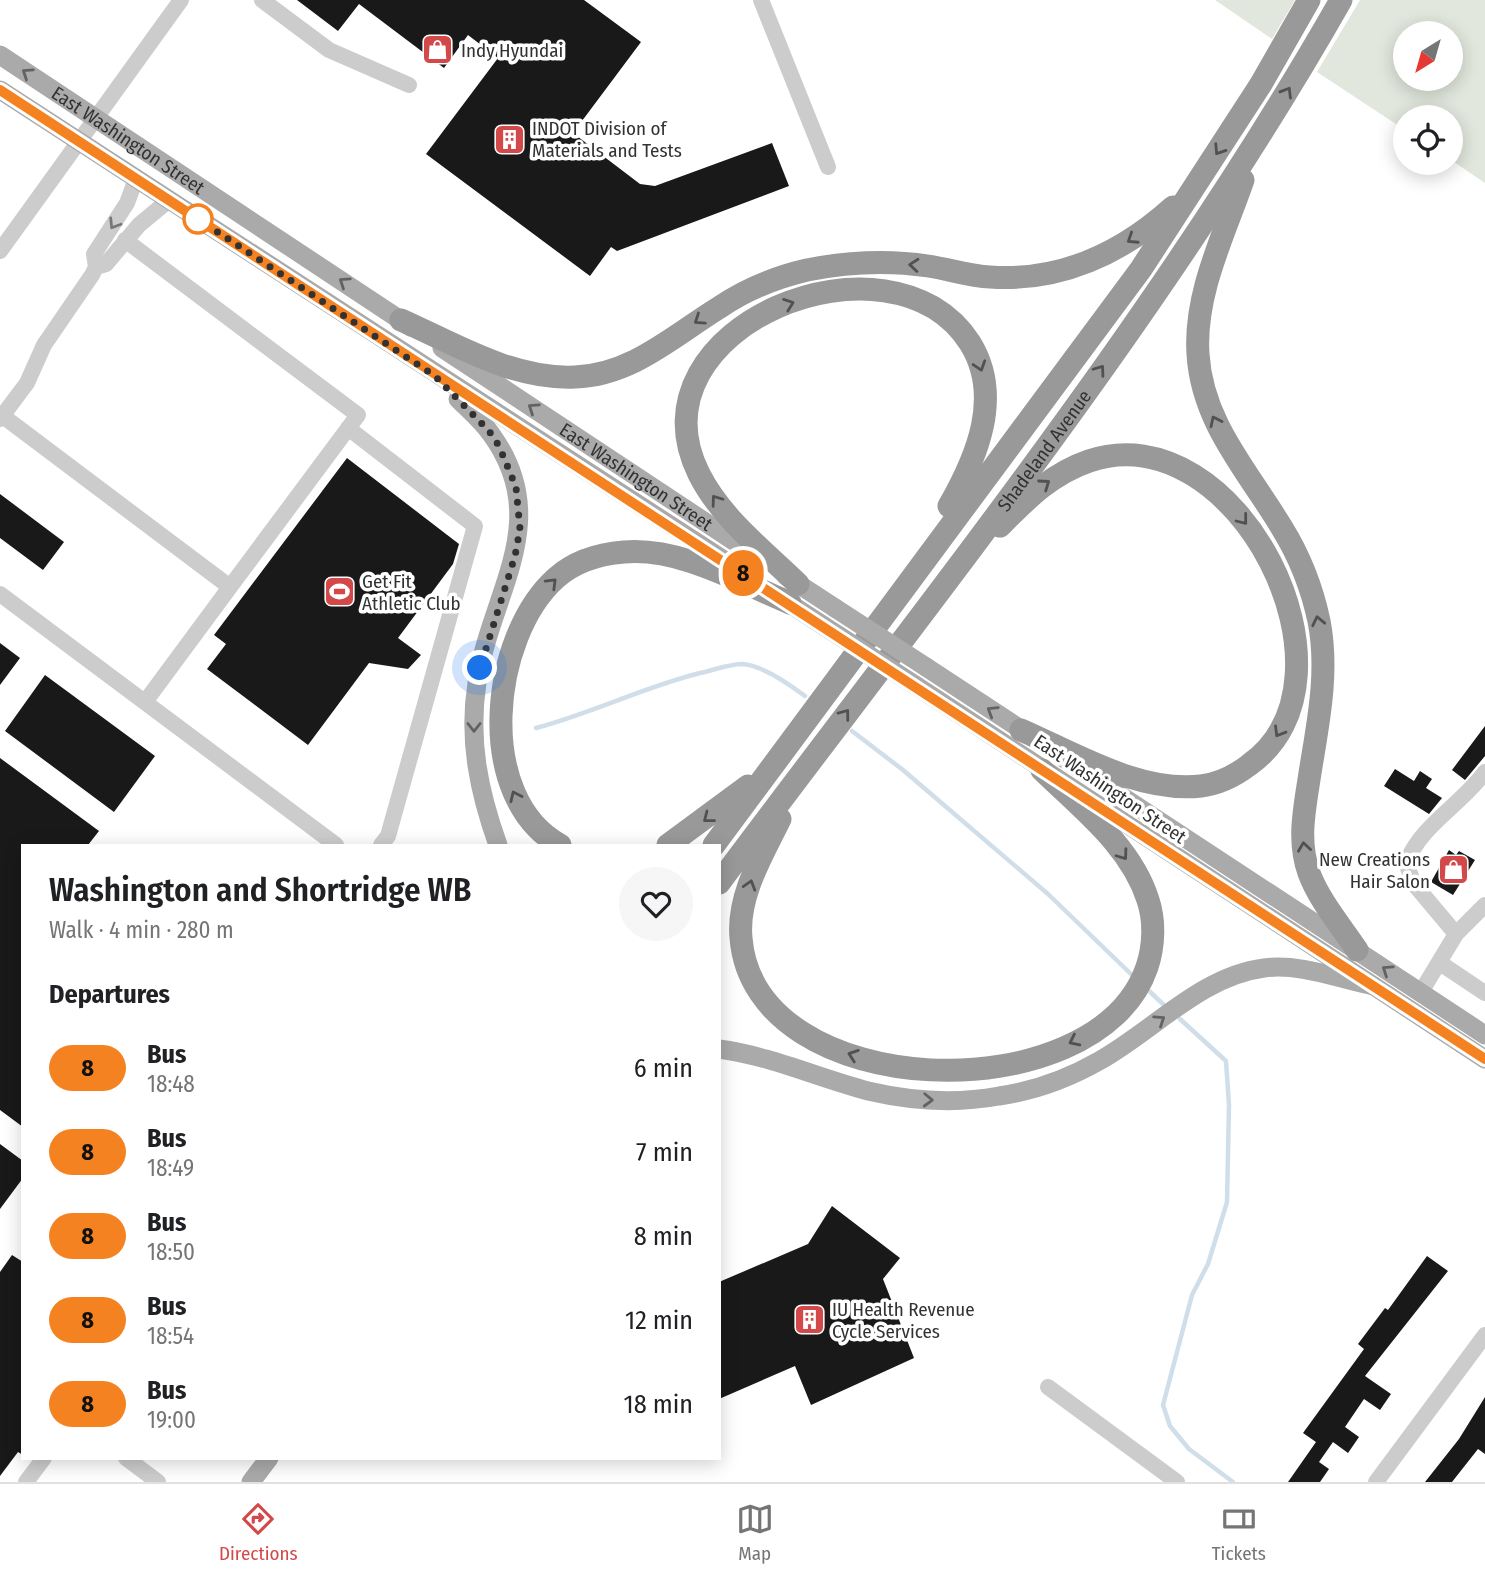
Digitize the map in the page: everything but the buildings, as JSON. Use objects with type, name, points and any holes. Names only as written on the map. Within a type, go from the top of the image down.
[{"type":"highway","name":"Shadeland Avenue","points":[[715,844],[908,579],[1098,329],[1202,177],[1261,84],[1309,0]]},
{"type":"highway","name":"Shadeland Avenue","points":[[721,880],[1152,300],[1252,151],[1341,0]]},
{"type":"highway","points":[[1252,151],[1204,294],[1198,332],[1199,367],[1204,394],[1217,426],[1284,530],[1312,593],[1321,635],[1324,677],[1303,819],[1303,846],[1309,874],[1357,950]]},
{"type":"highway","points":[[401,320],[524,372],[561,377],[597,375],[642,358],[748,291],[807,270],[855,263],[890,262],[997,277],[1039,275],[1081,265],[1113,251],[1144,231],[1202,177]]},
{"type":"highway","points":[[794,593],[726,513],[698,472],[688,426],[690,394],[710,354],[748,323],[785,305],[811,297],[870,288],[898,291],[921,299],[949,318],[975,351],[986,394],[984,422],[968,470],[908,579]]},
{"type":"highway","points":[[944,583],[1038,489],[1076,466],[1113,455],[1156,457],[1205,480],[1240,514],[1268,558],[1291,623],[1296,684],[1283,727],[1272,744],[1249,766],[1208,784],[1165,784],[1110,769],[1021,730]]},
{"type":"highway","points":[[558,844],[545,837],[520,808],[507,780],[502,746],[503,701],[509,667],[523,627],[547,588],[582,561],[608,554],[643,552],[794,593]]},
{"type":"highway","points":[[669,844],[722,807],[779,759]]},
{"type":"highway","points":[[804,768],[751,880],[741,931],[748,972],[773,1009],[820,1041],[874,1062],[912,1069],[950,1071],[1009,1065],[1051,1052],[1089,1033],[1111,1020],[1128,1003],[1139,986],[1150,959],[1153,939],[1151,911],[1136,874],[1100,826],[1042,770]]},
{"type":"main road","name":"East Washington Street","points":[[0,55],[401,320],[794,593],[824,626],[1485,1059]]},
{"type":"main road","name":"East Washington Street","points":[[0,90],[435,376],[794,593],[835,608],[1485,1035]]},
{"type":"main road","points":[[435,376],[489,431],[507,462],[518,494],[520,522],[517,549],[485,648],[475,696],[474,746],[477,774],[498,844]]},
{"type":"main road","points":[[721,1049],[761,1057],[888,1095],[930,1100],[979,1099],[1034,1088],[1086,1068],[1212,985],[1244,971],[1292,968],[1374,986]]},
{"type":"main road","points":[[251,1482],[268,1460]]},
{"type":"street","points":[[0,251],[181,0]]},
{"type":"street","points":[[262,0],[329,50],[409,85]]},
{"type":"street","points":[[761,0],[828,167]]},
{"type":"street","points":[[96,267],[94,254],[127,204],[136,179]]},
{"type":"street","points":[[169,200],[125,240],[106,264],[96,267],[44,345],[27,383],[1,416],[230,587]]},
{"type":"street","points":[[125,240],[358,415],[145,702]]},
{"type":"street","points":[[348,428],[475,526],[388,836],[382,844]]},
{"type":"street","points":[[0,594],[335,844]]},
{"type":"street","points":[[1457,934],[1414,884],[1406,863],[1421,835],[1458,802],[1485,772]]},
{"type":"street","points":[[1421,992],[1457,934],[1485,905]]},
{"type":"street","points":[[1440,963],[1485,993]]},
{"type":"street","points":[[1376,1482],[1485,1335]]},
{"type":"street","points":[[1048,1387],[1177,1482]]},
{"type":"street","points":[[26,1482],[42,1460]]},
{"type":"street","points":[[129,1460],[158,1482]]},
{"type":"shaded area","points":[[1215,0],[1295,0],[1272,39]]},
{"type":"shaded area","points":[[1360,0],[1485,0],[1485,183],[1463,168],[1463,105],[1393,105],[1393,122],[1317,72]]},
{"type":"waterway","points":[[536,728],[679,679],[738,664],[751,665],[767,672],[805,696]]},
{"type":"waterway","points":[[852,731],[903,770],[1048,894],[1133,976]]},
{"type":"waterway","points":[[1148,990],[1164,1005]]},
{"type":"waterway","points":[[1180,1019],[1226,1061],[1229,1105],[1227,1202],[1208,1264],[1192,1295],[1163,1405],[1170,1426],[1189,1449],[1233,1482]]},
{"type":"bus line","name":"8","points":[[0,90],[1485,1059]]},
{"type":"place","name":"Indy Hyundai","points":[[438,50]]},
{"type":"place","name":"INDOT Division of Materials and Tests","points":[[509,139]]},
{"type":"place","name":"Get Fit Athletic Club","points":[[339,592]]},
{"type":"place","name":"New Creations Hair Salon","points":[[1453,870]]},
{"type":"place","name":"IU Health Revenue Cycle Services","points":[[809,1320]]},
{"type":"route","points":[[198,219],[192,215],[435,376],[489,431],[499,446],[516,487],[520,529],[515,556],[480,668]]}]
